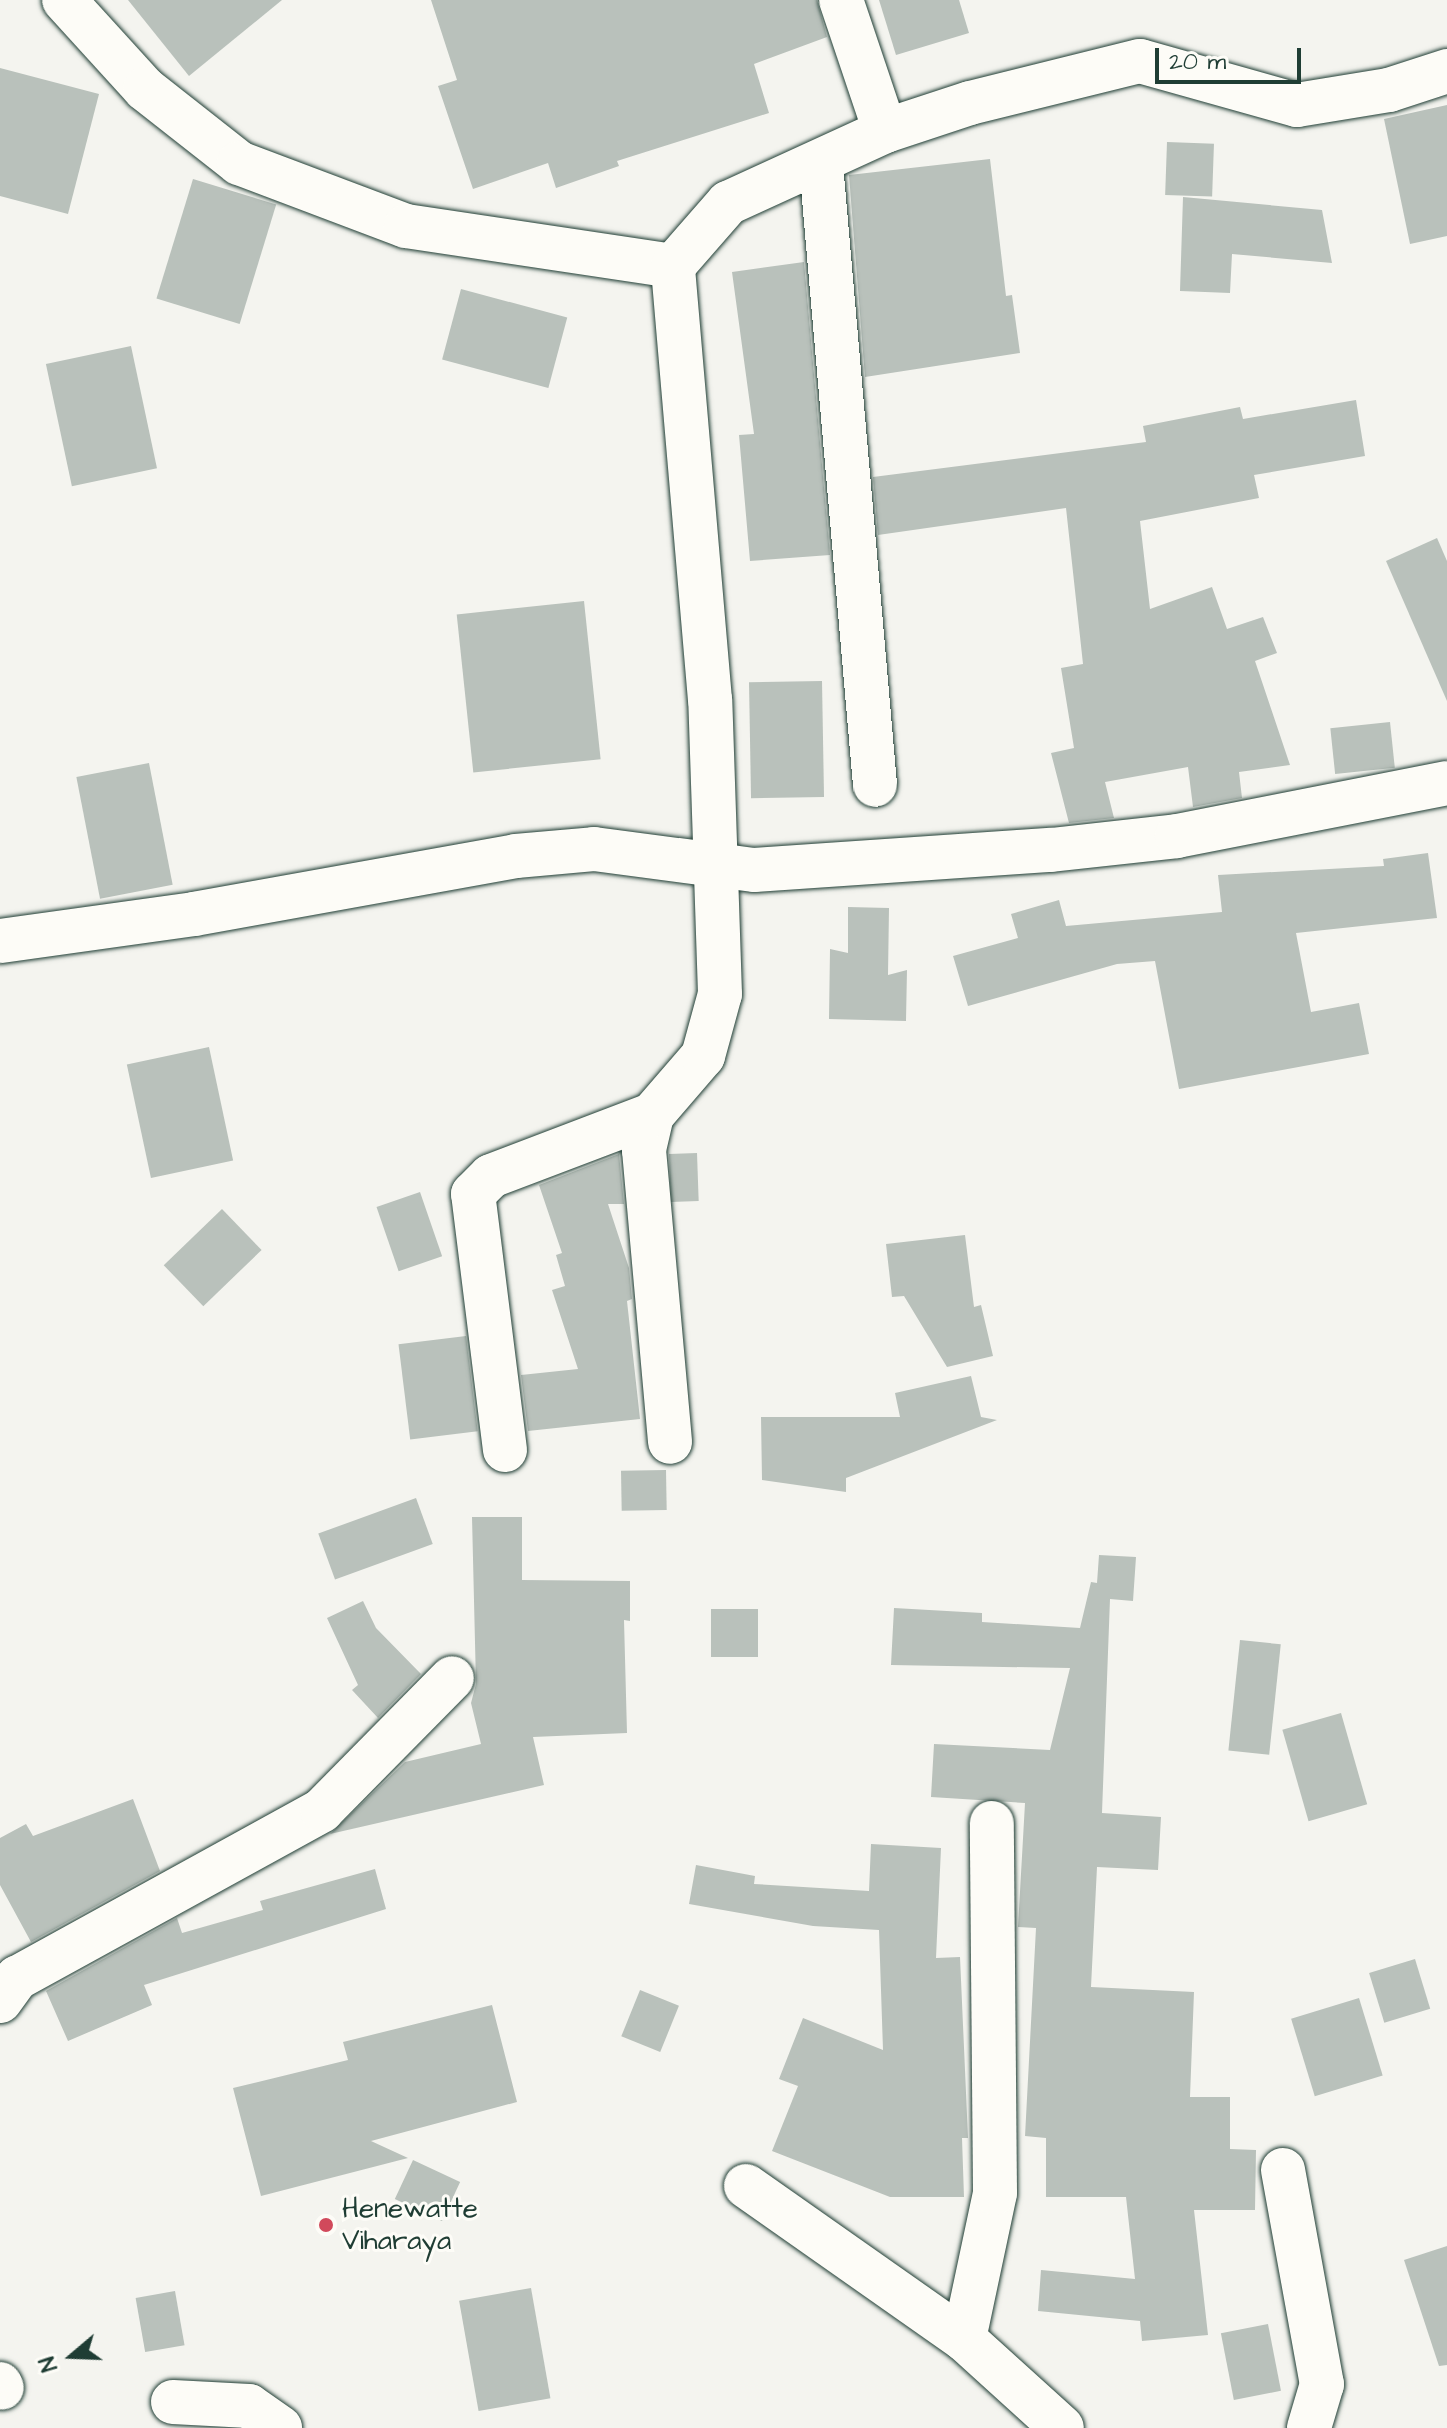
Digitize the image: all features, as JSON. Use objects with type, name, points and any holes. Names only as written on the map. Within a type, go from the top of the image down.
[{"type":"street","points":[[64,0],[145,89],[239,163],[406,226],[673,266]]},
{"type":"street","points":[[841,0],[885,131]]},
{"type":"street","points":[[670,1442],[644,1150],[652,1115],[703,1056],[720,994],[713,864],[710,700],[673,266],[728,203],[821,164],[885,131],[1140,61],[1297,105],[1389,90],[1447,71]]},
{"type":"street","points":[[821,164],[875,785]]},
{"type":"street","points":[[0,941],[194,914],[516,856],[594,849],[754,870],[1051,850],[1192,833],[1447,783]]},
{"type":"street","points":[[505,1450],[473,1194],[491,1176],[652,1115]]},
{"type":"street","points":[[0,2001],[17,1978],[322,1810],[452,1678]]},
{"type":"street","points":[[964,2339],[995,2193],[992,1823]]},
{"type":"street","points":[[1283,2170],[1322,2384],[1309,2428]]},
{"type":"street","points":[[746,2186],[964,2339],[1062,2428]]},
{"type":"street","points":[[173,2402],[249,2406],[280,2428]]},
{"type":"building","points":[[128,0],[282,0],[189,76]]},
{"type":"building","points":[[431,0],[817,0],[827,37],[754,64],[769,113],[617,161],[619,166],[556,188],[548,163],[473,189],[438,86],[457,80]]},
{"type":"building","points":[[879,0],[959,0],[969,33],[896,55]]},
{"type":"building","points":[[0,68],[99,94],[68,214],[0,196]]},
{"type":"building","points":[[1447,105],[1447,236],[1410,244],[1384,119]]},
{"type":"building","points":[[1167,142],[1214,144],[1212,197],[1165,195]]},
{"type":"building","points":[[990,159],[1006,296],[1012,295],[1020,353],[865,377],[849,175]]},
{"type":"building","points":[[193,179],[276,204],[240,324],[156,299]]},
{"type":"building","points":[[1183,197],[1322,210],[1332,263],[1232,254],[1230,293],[1180,291]]},
{"type":"building","points":[[804,262],[830,555],[750,561],[739,435],[754,434],[732,272]]},
{"type":"building","points":[[461,289],[567,317],[548,388],[442,360]]},
{"type":"building","points":[[131,346],[157,468],[72,486],[46,364]]},
{"type":"building","points":[[1356,400],[1365,456],[1254,475],[1259,498],[1140,521],[1150,609],[1212,587],[1227,629],[1263,617],[1277,653],[1255,661],[1290,765],[1239,772],[1242,798],[1193,807],[1188,767],[1105,782],[1114,818],[1069,823],[1051,753],[1074,748],[1061,668],[1083,664],[1066,508],[878,535],[873,477],[1146,442],[1143,426],[1240,407],[1243,419]]},
{"type":"building","points":[[1437,538],[1447,561],[1447,701],[1386,561]]},
{"type":"building","points":[[584,601],[601,759],[473,773],[457,614]]},
{"type":"building","points":[[822,681],[824,797],[751,798],[749,682]]},
{"type":"building","points":[[1390,722],[1395,768],[1335,774],[1330,728]]},
{"type":"building","points":[[149,763],[173,885],[100,899],[76,777]]},
{"type":"building","points":[[1428,853],[1437,918],[1296,933],[1311,1012],[1359,1003],[1369,1054],[1179,1089],[1155,961],[1117,964],[968,1006],[953,956],[1018,938],[1011,914],[1059,900],[1066,926],[1222,912],[1218,875],[1384,866],[1383,859]]},
{"type":"building","points":[[848,907],[889,908],[888,975],[907,970],[906,1021],[829,1019],[830,949],[848,953]]},
{"type":"building","points":[[209,1047],[233,1160],[151,1178],[127,1064]]},
{"type":"building","points":[[697,1153],[699,1201],[671,1202],[669,1154]]},
{"type":"building","points":[[619,1154],[624,1204],[608,1204],[629,1268],[632,1299],[627,1301],[640,1419],[528,1431],[521,1375],[578,1369],[552,1290],[565,1286],[556,1255],[562,1253],[539,1185]]},
{"type":"building","points":[[420,1192],[442,1256],[399,1271],[377,1207]]},
{"type":"building","points":[[222,1209],[262,1250],[203,1306],[164,1265]]},
{"type":"building","points":[[965,1235],[974,1307],[981,1305],[993,1356],[947,1367],[904,1296],[892,1297],[886,1244]]},
{"type":"building","points":[[466,1336],[478,1431],[410,1440],[399,1344]]},
{"type":"building","points":[[971,1376],[981,1417],[997,1420],[846,1478],[846,1492],[762,1480],[761,1417],[900,1417],[895,1393]]},
{"type":"building","points":[[666,1470],[667,1510],[622,1511],[621,1471]]},
{"type":"building","points":[[416,1498],[433,1544],[335,1580],[318,1534]]},
{"type":"building","points":[[472,1517],[522,1517],[522,1580],[630,1581],[630,1621],[624,1620],[627,1733],[533,1737],[544,1785],[330,1834],[405,1762],[481,1744],[471,1703],[476,1684]]},
{"type":"building","points":[[1099,1555],[1136,1557],[1133,1601],[1110,1599],[1102,1813],[1161,1817],[1158,1870],[1097,1867],[1091,1987],[1194,1992],[1190,2097],[1230,2097],[1230,2149],[1256,2150],[1255,2210],[1194,2210],[1208,2335],[1142,2341],[1140,2321],[1038,2311],[1041,2270],[1135,2279],[1126,2197],[1046,2197],[1046,2138],[1025,2136],[1036,1928],[1018,1927],[1025,1803],[931,1797],[934,1744],[1050,1750],[1070,1668],[891,1665],[894,1608],[982,1613],[982,1622],[1080,1628],[1091,1582],[1097,1583]]},
{"type":"building","points":[[363,1601],[376,1628],[421,1674],[378,1718],[352,1690],[358,1685],[327,1618]]},
{"type":"building","points":[[711,1609],[758,1609],[758,1657],[711,1657]]},
{"type":"building","points":[[1240,1640],[1281,1644],[1269,1755],[1228,1750]]},
{"type":"building","points":[[1341,1713],[1367,1804],[1309,1821],[1282,1730]]},
{"type":"building","points":[[133,1799],[160,1871],[31,1942],[0,1885],[0,1838],[26,1824],[33,1836]]},
{"type":"building","points":[[871,1844],[941,1848],[936,1958],[960,1957],[968,2138],[962,2138],[964,2197],[890,2197],[772,2151],[798,2086],[779,2079],[803,2018],[883,2050],[879,1930],[813,1926],[689,1904],[696,1865],[755,1876],[754,1884],[869,1891]]},
{"type":"building","points":[[375,1869],[386,1909],[144,1985],[152,2005],[68,2041],[46,1991],[177,1918],[182,1933],[263,1910],[260,1901]]},
{"type":"building","points":[[1415,1959],[1430,2009],[1384,2023],[1369,1973]]},
{"type":"building","points":[[640,1990],[679,2006],[660,2052],[621,2036]]},
{"type":"building","points":[[1359,1998],[1383,2075],[1315,2096],[1291,2019]]},
{"type":"building","points":[[492,2005],[517,2102],[371,2141],[408,2158],[261,2196],[233,2088],[348,2060],[343,2042]]},
{"type":"building","points":[[413,2160],[460,2182],[442,2221],[395,2199]]},
{"type":"building","points":[[1447,2246],[1447,2365],[1439,2366],[1404,2260]]},
{"type":"building","points":[[531,2288],[550,2398],[479,2411],[459,2301]]},
{"type":"building","points":[[175,2291],[185,2345],[145,2352],[136,2298]]},
{"type":"building","points":[[1268,2324],[1281,2391],[1234,2400],[1221,2333]]},
{"type":"place","name":"Henewatte Viharaya","points":[[326,2225]]}]
